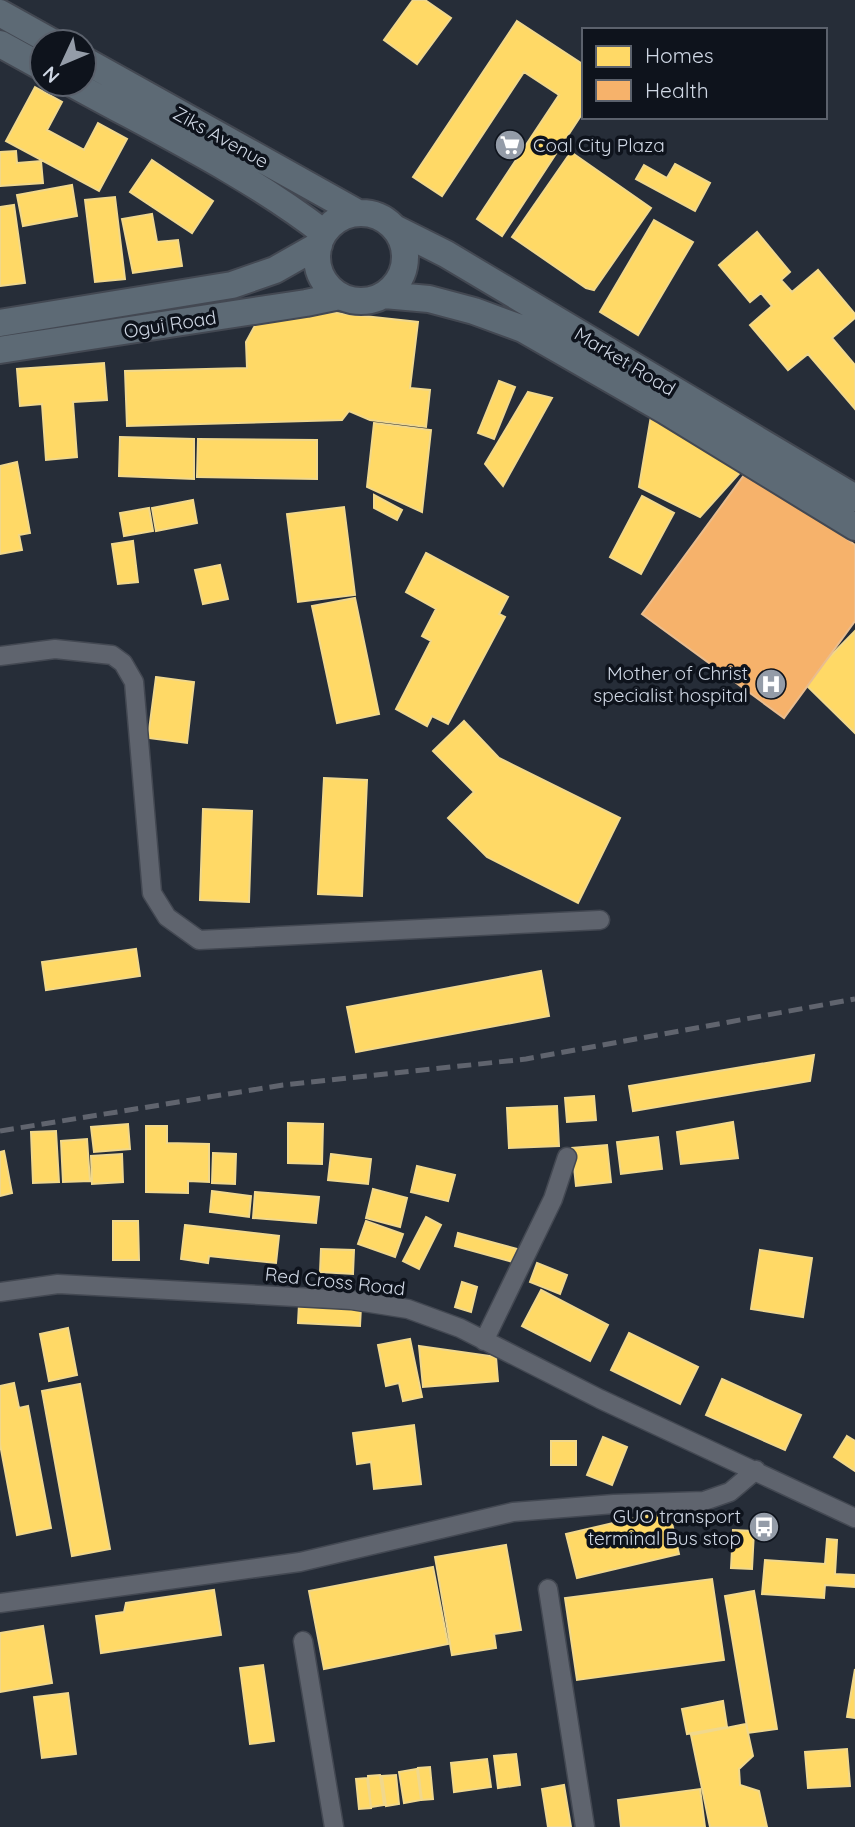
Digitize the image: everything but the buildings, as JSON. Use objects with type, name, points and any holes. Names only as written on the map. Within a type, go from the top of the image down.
[{"type":"main road","points":[[0,13],[28,29]]},
{"type":"main road","points":[[0,44],[28,59]]},
{"type":"main road","name":"Ziks Avenue","points":[[98,68],[358,214]]},
{"type":"main road","name":"Ziks Avenue","points":[[98,98],[293,209],[321,239]]},
{"type":"main road","points":[[371,215],[394,228],[405,251],[405,264],[394,287],[384,295],[362,301],[340,296],[328,287],[317,260],[321,239],[334,223],[345,216],[371,215]]},
{"type":"main road","name":"Market Road","points":[[394,228],[457,261],[855,498]]},
{"type":"main road","name":"Ogui Road","points":[[0,323],[232,285],[275,271],[321,239]]},
{"type":"main road","name":"Market Road","points":[[384,295],[429,299],[474,311],[523,329],[664,410],[855,527]]},
{"type":"main road","name":"Ogui Road","points":[[0,350],[340,296]]},
{"type":"street","points":[[0,656],[55,649],[112,655],[123,663],[134,682],[152,893],[167,917],[199,940],[600,920]]},
{"type":"street","points":[[484,1341],[553,1199],[567,1157]]},
{"type":"street","name":"Red Cross Road","points":[[0,1292],[58,1284],[351,1300],[408,1308],[460,1328],[600,1399],[855,1518]]},
{"type":"street","points":[[0,1602],[300,1562],[513,1512],[614,1504],[704,1502],[730,1492],[756,1470]]},
{"type":"street","points":[[548,1589],[585,1827]]},
{"type":"street","points":[[303,1641],[334,1827]]},
{"type":"railway","points":[[0,1131],[283,1085],[526,1059],[855,999]]},
{"type":"place","name":"Coal City Plaza","points":[[510,145]]},
{"type":"place","name":"Mother of Christ specialist hospital","points":[[771,684]]},
{"type":"place","name":"GUO transport terminal Bus stop","points":[[764,1527]]}]
